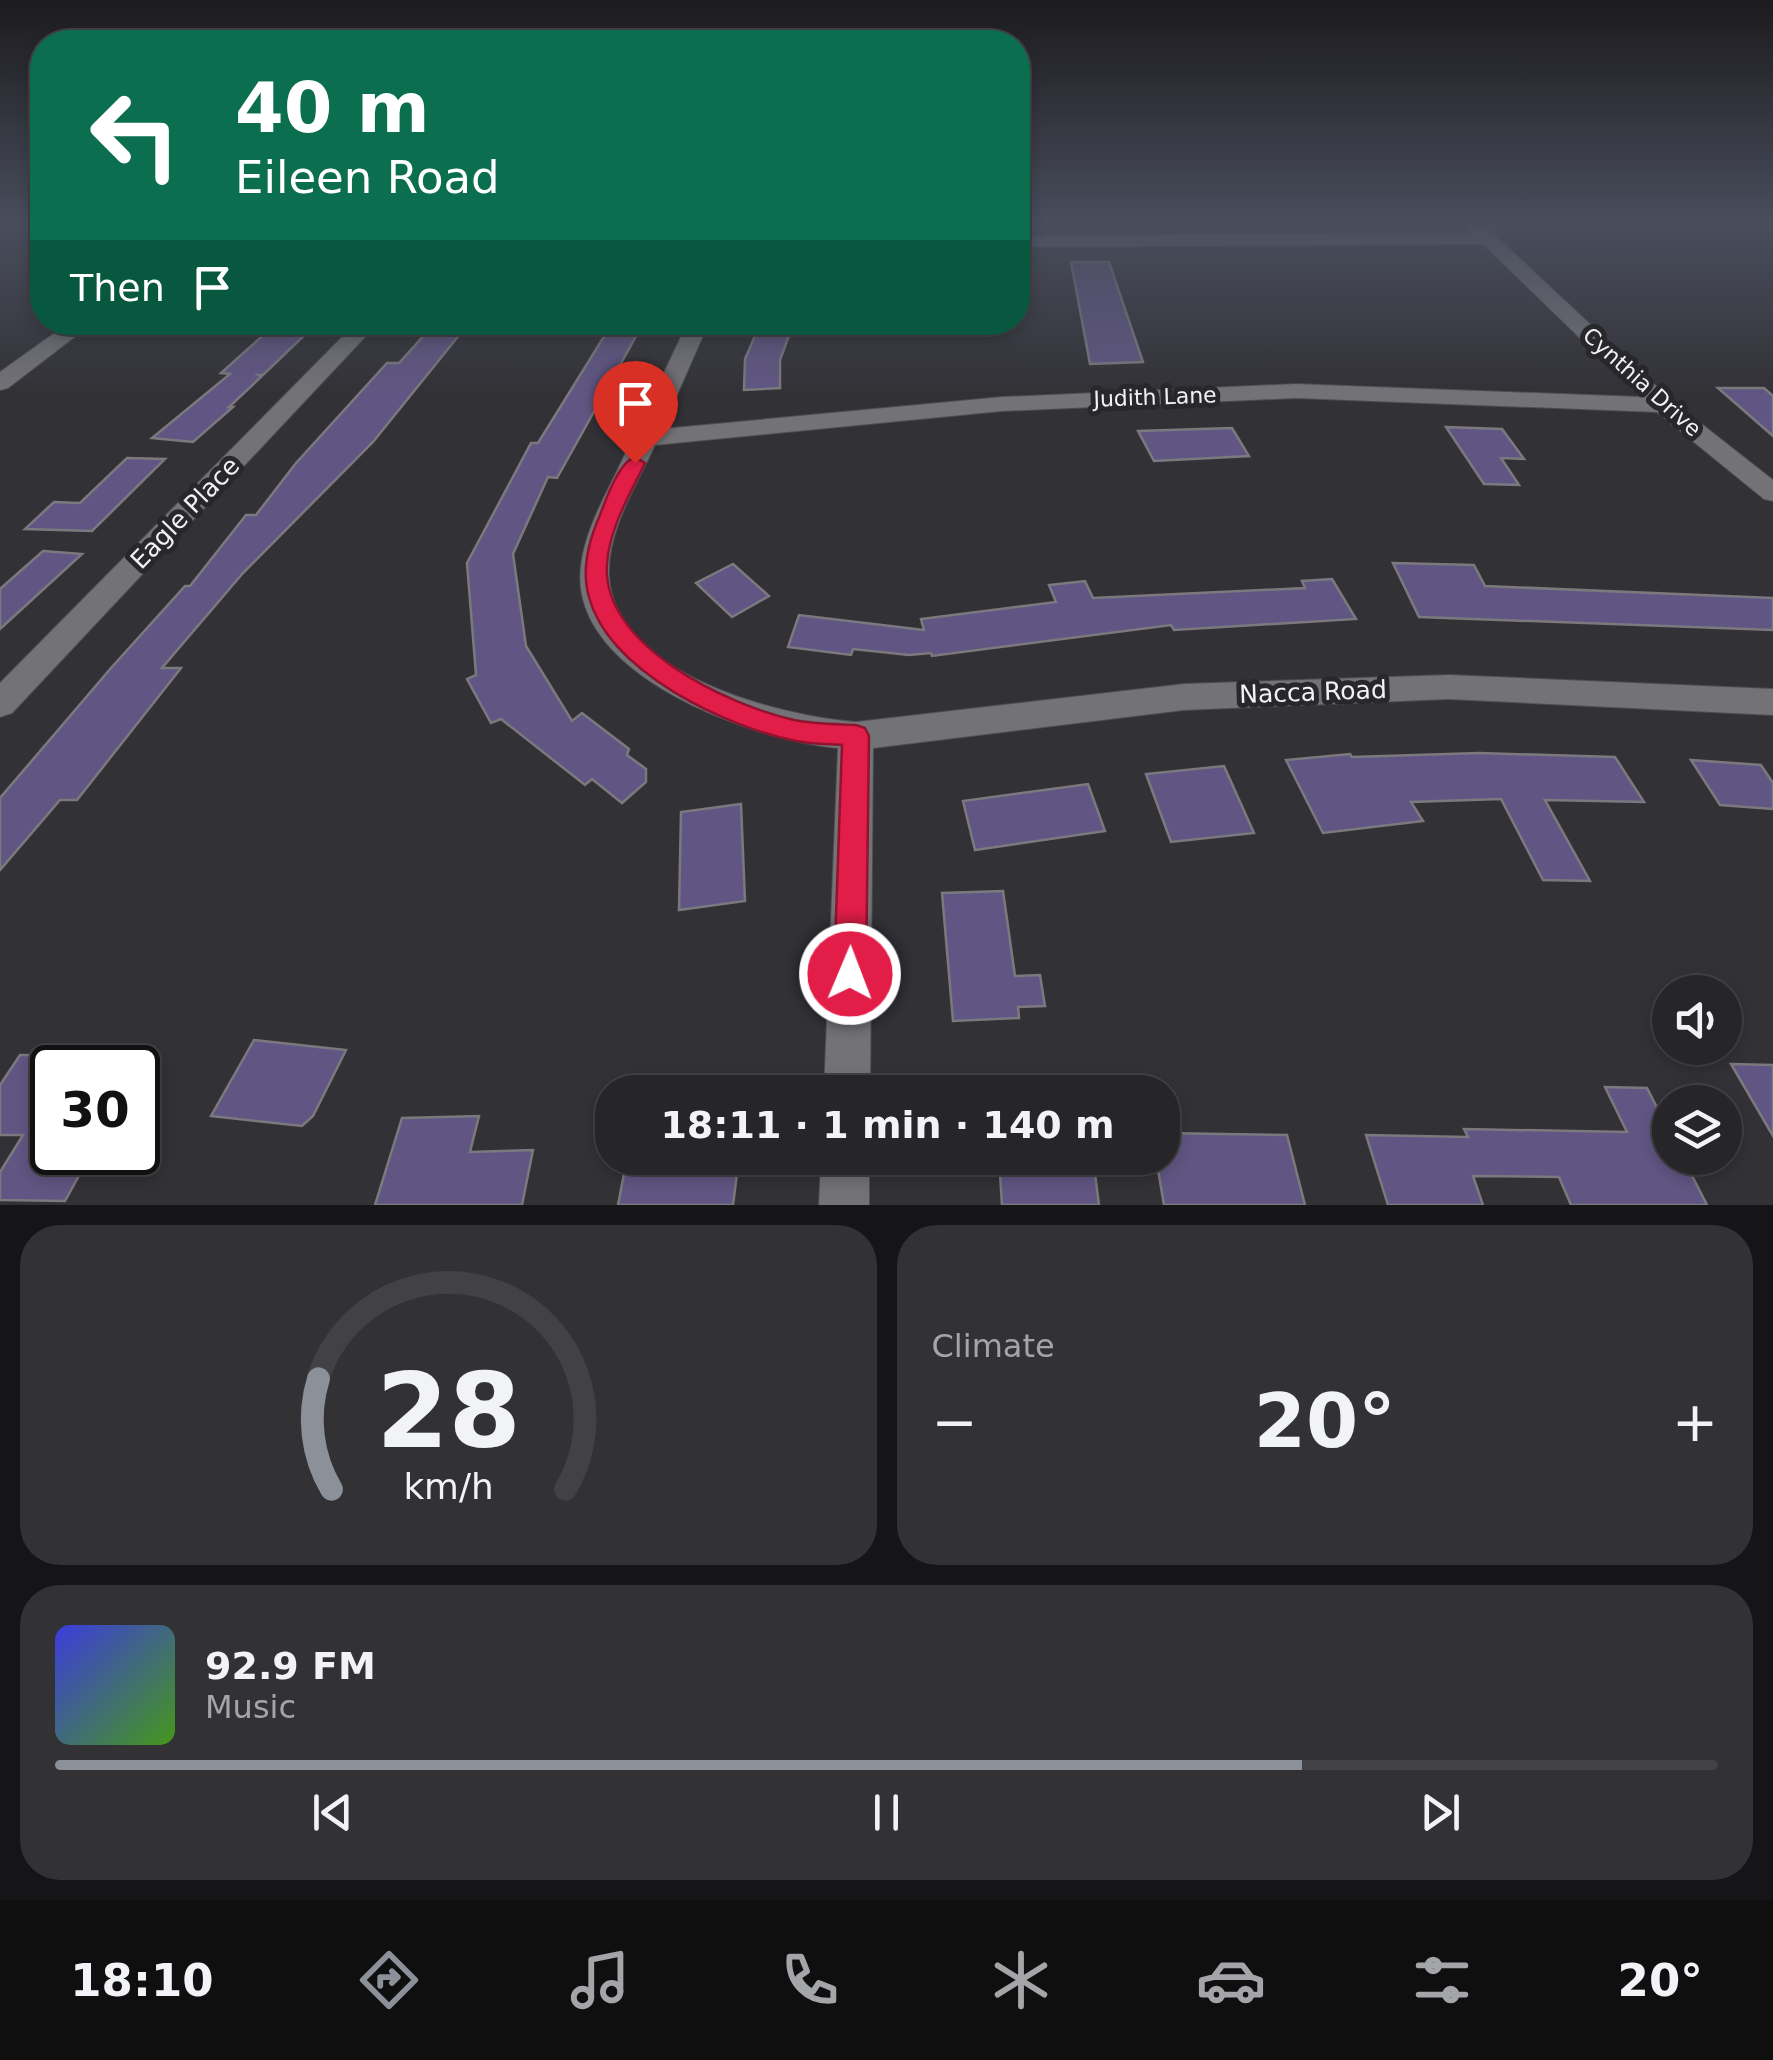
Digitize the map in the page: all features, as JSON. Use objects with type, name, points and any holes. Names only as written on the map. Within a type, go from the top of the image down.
[{"type":"street","name":"Cynthia Drive","points":[[1532,280],[1663,405],[1773,493]]},
{"type":"street","points":[[0,383],[66,335]]},
{"type":"street","name":"Eagle Place","points":[[0,704],[356,335]]},
{"type":"street","name":"Nacca Road","points":[[693,335],[610,515],[596,564],[600,599],[634,651],[682,685],[740,714],[796,731],[856,736],[1184,697],[1450,687],[1773,702]]},
{"type":"street","name":"Judith Lane","points":[[648,438],[1002,404],[1296,391],[1663,405]]},
{"type":"street","points":[[847,1075],[856,736]]},
{"type":"street","points":[[844,1205],[845,1175]]},
{"type":"building","points":[[1074,280],[1115,280],[1143,362],[1090,364]]},
{"type":"building","points":[[263,335],[305,335],[263,375],[258,375],[261,377],[229,407],[233,407],[193,442],[152,438],[230,374],[221,373]]},
{"type":"building","points":[[424,335],[459,335],[373,442],[243,573],[162,668],[181,668],[77,800],[60,800],[0,870],[0,798],[111,668],[185,586],[190,586],[246,515],[256,515],[296,463],[387,363],[399,363]]},
{"type":"building","points":[[605,335],[637,335],[557,478],[548,477],[513,554],[526,646],[572,721],[582,713],[629,749],[627,755],[646,769],[646,782],[622,803],[592,779],[585,785],[501,719],[491,723],[467,679],[476,675],[467,563],[531,443],[538,443]]},
{"type":"building","points":[[755,335],[789,335],[780,360],[780,388],[744,390],[745,359]]},
{"type":"building","points":[[1718,388],[1764,388],[1773,396],[1773,436]]},
{"type":"building","points":[[1446,427],[1502,429],[1524,459],[1501,458],[1519,485],[1484,484]]},
{"type":"building","points":[[1232,428],[1249,456],[1154,461],[1138,431]]},
{"type":"building","points":[[127,458],[165,459],[92,531],[25,529],[54,502],[80,503]]},
{"type":"building","points":[[43,551],[82,554],[0,629],[0,589]]},
{"type":"building","points":[[1393,563],[1474,565],[1485,586],[1773,598],[1773,630],[1419,617]]},
{"type":"building","points":[[733,564],[769,596],[732,617],[696,583]]},
{"type":"building","points":[[1332,579],[1356,619],[1174,630],[1171,625],[932,656],[853,649],[851,655],[788,647],[799,615],[924,630],[921,619],[1056,602],[1049,585],[1085,581],[1093,598],[1305,588],[1302,581]]},
{"type":"building","points":[[1479,753],[1615,757],[1644,802],[1545,800],[1590,881],[1543,880],[1501,799],[1411,802],[1423,821],[1323,833],[1286,760],[1350,754],[1352,757]]},
{"type":"building","points":[[1691,760],[1761,765],[1773,783],[1773,809],[1720,805]]},
{"type":"building","points":[[1224,766],[1254,833],[1171,842],[1146,774]]},
{"type":"building","points":[[1088,784],[1105,831],[975,850],[963,801]]},
{"type":"building","points":[[741,804],[745,901],[679,910],[681,812]]},
{"type":"building","points":[[1003,891],[1015,976],[1040,975],[1045,1006],[1018,1007],[1019,1018],[953,1021],[942,893]]},
{"type":"building","points":[[254,1040],[346,1050],[313,1116],[302,1126],[211,1116]]},
{"type":"building","points":[[20,1055],[30,1055],[30,1175],[79,1175],[65,1201],[0,1200],[0,1172],[23,1135],[0,1135],[0,1085]]},
{"type":"building","points":[[1732,1065],[1773,1065],[1773,1136]]},
{"type":"building","points":[[1605,1087],[1647,1088],[1652,1098],[1652,1175],[1692,1175],[1707,1205],[1571,1205],[1559,1177],[1473,1176],[1483,1205],[1388,1205],[1366,1135],[1468,1137],[1464,1129],[1627,1132]]},
{"type":"building","points":[[479,1116],[470,1152],[533,1150],[522,1205],[375,1205],[402,1118]]},
{"type":"building","points":[[1180,1133],[1287,1135],[1305,1205],[1164,1205],[1159,1175],[1180,1175]]},
{"type":"building","points":[[624,1175],[737,1175],[733,1205],[618,1205]]},
{"type":"building","points":[[1000,1175],[1095,1175],[1099,1205],[1002,1205]]},
{"type":"route","points":[[635,463],[610,515],[596,564],[595,582],[600,599],[620,634],[656,668],[740,714],[796,731],[856,736],[850,974]]}]
